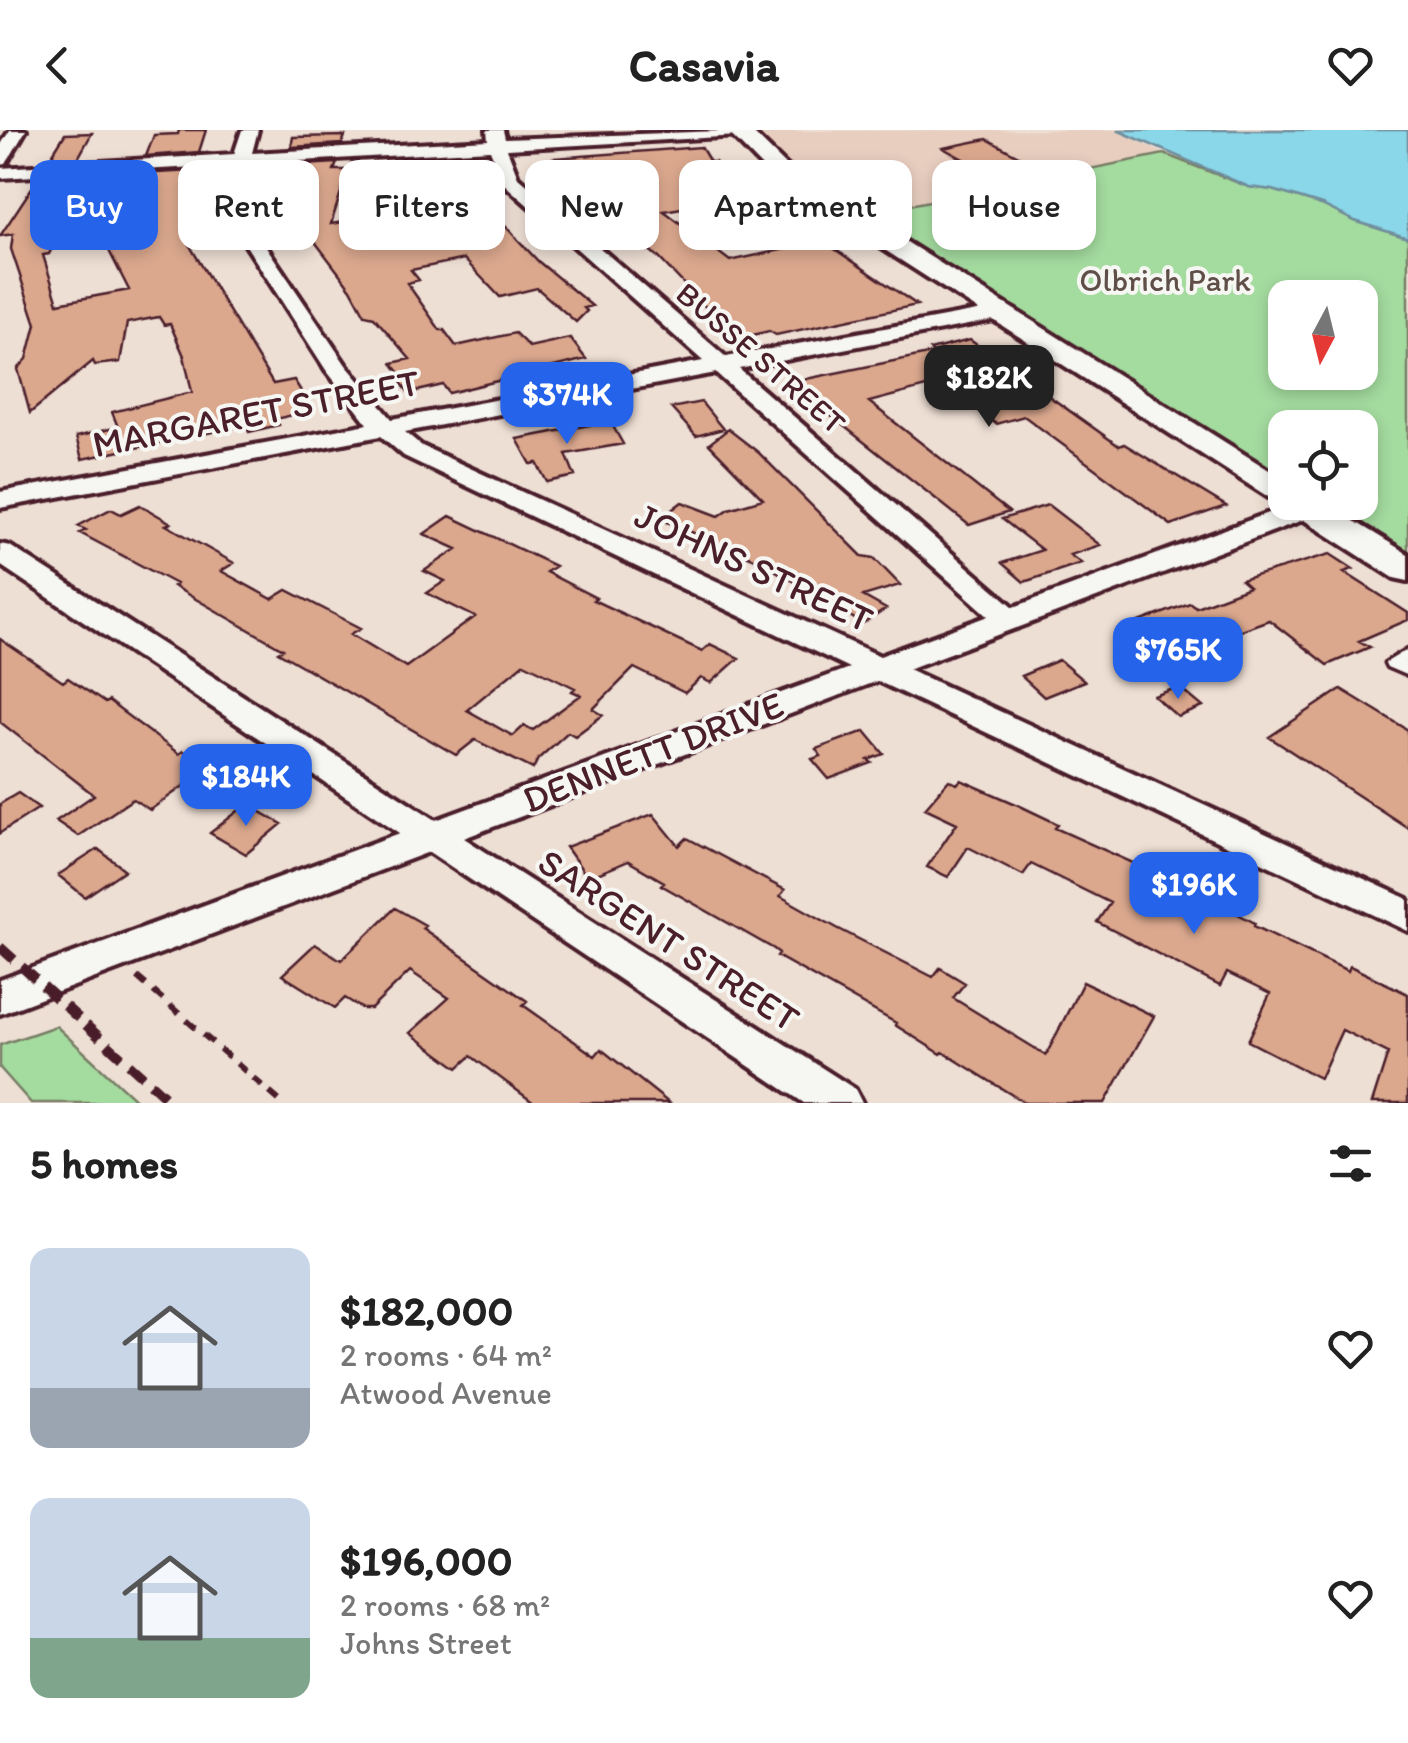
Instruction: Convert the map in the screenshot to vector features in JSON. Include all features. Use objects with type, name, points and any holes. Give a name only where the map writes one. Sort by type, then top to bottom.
[{"type":"street","points":[[0,160],[18,130]]},
{"type":"street","points":[[0,173],[247,144],[738,131],[781,172],[1268,484]]},
{"type":"street","name":"BUSSE STREET","points":[[496,137],[500,160],[510,180],[1010,619]]},
{"type":"street","name":"JOHNS STREET","points":[[247,144],[234,185],[234,201],[244,226],[317,339],[386,428],[414,450],[1408,916]]},
{"type":"street","name":"MARGARET STREET","points":[[0,500],[999,313]]},
{"type":"street","name":"DENNETT DRIVE","points":[[0,996],[1010,619],[1268,513]]},
{"type":"street","points":[[1326,520],[1408,570]]},
{"type":"street","name":"SARGENT STREET","points":[[0,552],[840,1103]]},
{"type":"lane","points":[[1408,654],[1393,663],[1408,672]]},
{"type":"path","points":[[145,984],[282,1103]]},
{"type":"shaded area","points":[[1117,130],[1164,154],[1096,168],[1096,160],[932,160],[932,201],[912,205],[912,160],[776,160],[739,131]]},
{"type":"green space","name":"Olbrich Park","points":[[1164,154],[1249,187],[1322,205],[1355,221],[1408,238],[1408,570],[1325,520],[1378,520],[1378,410],[1268,410],[1268,484],[902,250],[912,250],[912,205],[932,201],[932,250],[1096,250],[1096,168]]},
{"type":"green space","points":[[56,1026],[139,1103],[31,1103],[0,1068],[0,1045]]},
{"type":"water","points":[[1117,130],[1408,130],[1408,238],[1355,221],[1322,205],[1249,187]]},
{"type":"building","points":[[179,130],[206,130],[199,152],[146,156],[154,135],[178,134]]},
{"type":"building","points":[[92,133],[77,160],[49,160],[65,134]]},
{"type":"building","points":[[345,136],[342,144],[291,147],[293,137]]},
{"type":"building","points":[[987,139],[1022,158],[965,160],[943,148]]},
{"type":"building","points":[[701,147],[709,160],[679,160],[679,208],[664,211],[679,222],[679,250],[715,250],[730,261],[781,250],[836,250],[917,305],[776,335],[769,331],[736,339],[650,250],[659,250],[659,160],[553,158]]},
{"type":"building","points":[[453,156],[455,160],[429,160],[428,157]]},
{"type":"building","points":[[337,163],[334,170],[339,170],[339,199],[331,224],[339,223],[339,250],[505,250],[505,226],[525,250],[592,306],[584,308],[587,311],[576,322],[537,288],[500,297],[464,259],[411,270],[419,280],[407,283],[456,346],[515,333],[529,347],[570,338],[586,359],[449,393],[443,385],[409,393],[394,373],[399,372],[392,363],[410,359],[374,317],[365,315],[319,247],[319,164]]},
{"type":"building","points":[[178,172],[178,250],[192,250],[273,384],[294,380],[313,410],[276,419],[279,425],[249,432],[246,425],[82,459],[76,437],[118,427],[112,412],[192,392],[184,356],[170,324],[164,325],[159,317],[127,323],[120,362],[95,365],[93,361],[30,413],[18,369],[27,359],[36,324],[11,249],[13,234],[0,236],[30,191],[30,250],[51,250],[43,255],[58,303],[129,290],[109,250],[158,250],[158,173]]},
{"type":"building","points":[[970,340],[1119,446],[1124,444],[1226,506],[1171,525],[1024,416],[996,424],[941,383],[869,402],[1009,512],[969,525],[821,408],[796,381],[933,353],[930,350]]},
{"type":"building","points":[[701,402],[723,429],[696,436],[671,408]]},
{"type":"building","points":[[610,421],[623,444],[566,454],[575,476],[547,482],[517,439]]},
{"type":"building","points":[[728,429],[759,453],[862,556],[874,558],[900,585],[863,596],[886,609],[863,624],[758,560],[660,519],[682,502],[719,516],[763,499],[709,444]]},
{"type":"building","points":[[140,505],[171,523],[166,525],[234,563],[221,571],[272,599],[287,590],[361,628],[351,634],[406,667],[475,617],[427,593],[445,581],[424,571],[457,549],[424,534],[450,516],[555,566],[546,572],[596,598],[593,600],[702,651],[710,644],[739,658],[711,683],[701,678],[685,693],[634,668],[593,709],[603,715],[575,736],[568,732],[538,759],[533,769],[475,740],[456,755],[278,652],[283,649],[173,586],[176,584],[80,533],[86,530],[78,526],[111,509],[121,514]],"holes":[[[524,663],[575,688],[572,691],[581,695],[533,730],[524,726],[513,736],[467,710]]]},
{"type":"building","points":[[1048,505],[1100,545],[1070,555],[1081,563],[1024,582],[1002,563],[1042,550],[1002,519]]},
{"type":"building","points":[[1330,554],[1353,569],[1344,572],[1408,613],[1408,620],[1359,641],[1370,647],[1327,665],[1269,620],[1210,641],[1206,637],[1156,658],[1128,635],[1139,631],[1131,625],[1249,587],[1241,580]]},
{"type":"building","points":[[0,639],[63,682],[68,678],[105,703],[108,701],[179,754],[183,751],[209,768],[150,810],[133,799],[78,836],[56,821],[94,795],[0,722]]},
{"type":"building","points":[[1059,660],[1084,681],[1044,697],[1021,676]]},
{"type":"building","points":[[1179,687],[1203,707],[1178,717],[1154,696]]},
{"type":"building","points":[[1341,689],[1408,730],[1408,828],[1269,737]]},
{"type":"building","points":[[865,731],[884,754],[868,760],[872,763],[829,779],[812,759],[821,756],[816,749]]},
{"type":"building","points":[[949,780],[957,784],[961,780],[1016,804],[1058,824],[1055,828],[1189,888],[1255,923],[1254,926],[1348,971],[1350,966],[1408,994],[1408,1103],[1372,1103],[1388,1053],[1342,1030],[1320,1078],[1248,1041],[1270,994],[1227,973],[1220,986],[1097,922],[1110,903],[1031,864],[1023,875],[968,847],[948,877],[927,867],[957,823],[925,808]]},
{"type":"building","points":[[18,793],[39,808],[0,833],[0,804]]},
{"type":"building","points":[[247,804],[282,824],[246,854],[210,833]]},
{"type":"building","points":[[653,814],[679,846],[687,838],[785,890],[780,896],[837,928],[933,977],[940,968],[965,983],[953,998],[1046,1055],[1083,982],[1154,1016],[1105,1103],[1025,1103],[896,1023],[777,956],[779,953],[774,949],[661,885],[664,882],[628,861],[588,878],[566,847]]},
{"type":"building","points":[[98,849],[125,870],[85,897],[58,875]]},
{"type":"building","points":[[395,908],[425,925],[422,928],[527,1001],[523,1005],[595,1056],[601,1049],[669,1103],[534,1103],[471,1056],[458,1068],[410,1033],[449,998],[410,971],[371,1009],[363,1009],[345,998],[335,1008],[282,975],[315,944],[341,960]]},
{"type":"railway","points":[[0,947],[172,1103]]}]
